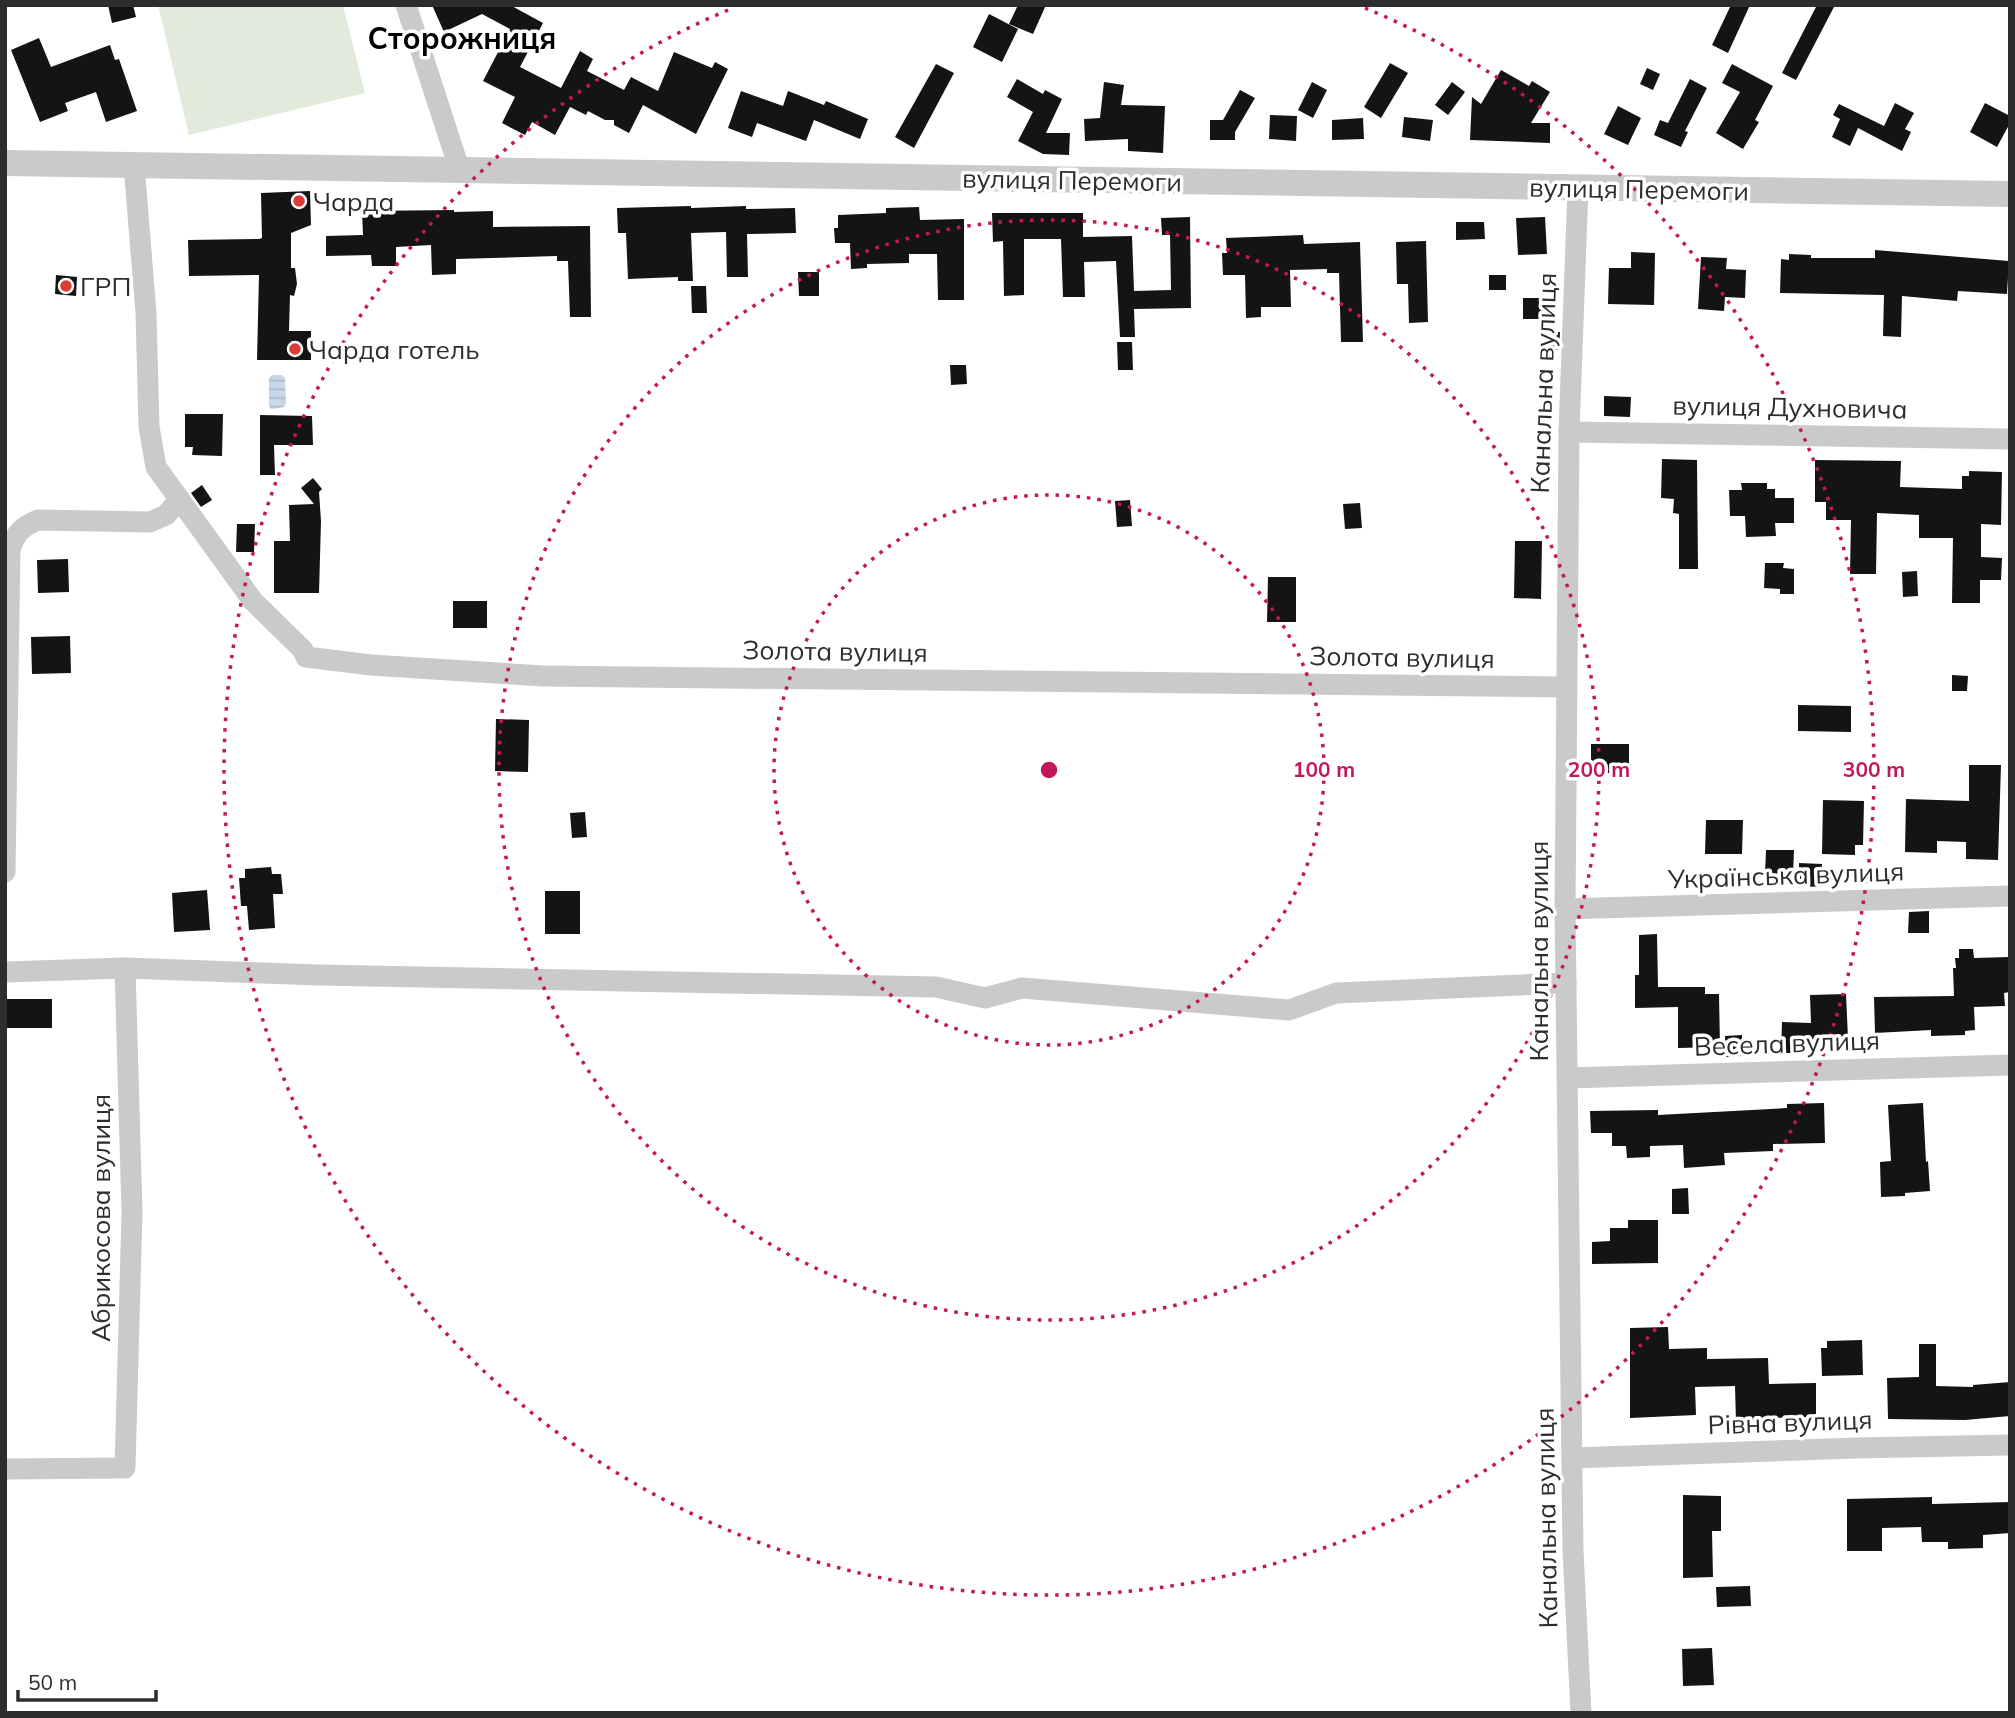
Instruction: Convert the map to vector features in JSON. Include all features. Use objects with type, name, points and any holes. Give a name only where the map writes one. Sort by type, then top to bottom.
[{"type":"street","points":[[406,5],[460,171]]},
{"type":"street","name":"вулиця Перемоги","points":[[5,163],[2010,194]]},
{"type":"street","points":[[5,872],[10,549],[15,534],[24,526],[38,520],[150,522],[166,515],[179,500],[156,467],[149,427],[146,313],[134,165]]},
{"type":"street","name":"Канальна вулиця","points":[[1577,188],[1569,432],[1565,909],[1573,1551],[1581,1713]]},
{"type":"street","name":"вулиця Духновича","points":[[1569,432],[2010,439]]},
{"type":"street","name":"Золота вулиця","points":[[179,500],[253,601],[303,650],[306,657],[371,665],[543,676],[1566,687]]},
{"type":"street","name":"Українська вулиця","points":[[1565,909],[2010,896]]},
{"type":"street","points":[[5,972],[125,968],[936,988],[985,998],[1022,988],[1289,1010],[1336,993],[1566,983]]},
{"type":"street","name":"Абрикосова вулиця","points":[[5,1469],[125,1468],[132,1212],[125,968]]},
{"type":"street","name":"Весела вулиця","points":[[1567,1078],[2010,1065]]},
{"type":"street","name":"Рівна вулиця","points":[[1572,1458],[2010,1445]]},
{"type":"green space","points":[[158,5],[343,5],[365,93],[189,135]]},
{"type":"water","points":[[272,375],[282,375],[285,378],[284,407],[271,409],[269,406],[269,378]]},
{"type":"building","points":[[108,5],[133,5],[136,17],[112,23]]},
{"type":"building","points":[[432,5],[510,5],[543,23],[520,67],[561,88],[580,51],[593,59],[587,71],[624,90],[631,77],[658,91],[674,52],[712,68],[715,62],[728,69],[696,134],[643,105],[629,133],[614,125],[614,120],[605,120],[588,111],[586,115],[570,107],[555,135],[532,122],[525,135],[502,123],[515,97],[483,81],[510,29],[482,14],[444,32]]},
{"type":"building","points":[[1018,5],[1046,5],[1033,34],[1009,24]]},
{"type":"building","points":[[1731,5],[1750,5],[1728,53],[1712,45]]},
{"type":"building","points":[[1817,5],[1835,5],[1796,80],[1782,73]]},
{"type":"building","points":[[989,14],[1018,29],[1002,62],[973,47]]},
{"type":"building","points":[[39,38],[51,67],[110,45],[115,60],[119,59],[137,111],[106,122],[96,92],[65,103],[68,111],[40,122],[11,50]]},
{"type":"building","points":[[1390,63],[1408,73],[1381,118],[1364,107]]},
{"type":"building","points":[[936,64],[954,73],[914,148],[895,137]]},
{"type":"building","points":[[1732,64],[1773,86],[1755,120],[1759,122],[1743,149],[1716,133],[1740,92],[1722,83]]},
{"type":"building","points":[[1647,68],[1660,74],[1653,90],[1640,84]]},
{"type":"building","points":[[1501,70],[1529,86],[1532,81],[1550,92],[1531,123],[1550,123],[1550,143],[1470,140],[1472,97],[1481,104]]},
{"type":"building","points":[[1017,79],[1043,94],[1045,90],[1062,99],[1046,133],[1070,133],[1069,155],[1043,154],[1018,141],[1033,112],[1007,97]]},
{"type":"building","points":[[1690,79],[1707,88],[1685,131],[1688,132],[1681,147],[1654,135],[1660,120],[1668,123]]},
{"type":"building","points":[[1104,82],[1124,85],[1121,105],[1165,106],[1163,153],[1128,151],[1128,139],[1085,141],[1084,119],[1100,118]]},
{"type":"building","points":[[1312,82],[1327,90],[1313,118],[1298,110]]},
{"type":"building","points":[[1452,82],[1465,92],[1448,115],[1435,105]]},
{"type":"building","points":[[1240,90],[1255,98],[1235,132],[1235,140],[1210,140],[1210,120],[1223,120]]},
{"type":"building","points":[[741,91],[783,106],[788,91],[824,105],[826,101],[868,119],[860,139],[814,120],[806,141],[757,123],[752,137],[728,128]]},
{"type":"building","points":[[1895,103],[1914,113],[1905,129],[1911,132],[1902,151],[1858,128],[1850,146],[1832,137],[1840,119],[1833,115],[1839,104],[1884,126]]},
{"type":"building","points":[[1985,103],[2010,116],[2010,123],[1997,147],[1970,132]]},
{"type":"building","points":[[1618,106],[1641,118],[1628,145],[1604,134]]},
{"type":"building","points":[[1270,115],[1297,116],[1296,141],[1269,139]]},
{"type":"building","points":[[1404,117],[1433,120],[1430,141],[1402,137]]},
{"type":"building","points":[[1363,118],[1364,139],[1332,140],[1332,120]]},
{"type":"building","points":[[310,191],[311,225],[291,233],[291,268],[295,268],[297,284],[294,296],[290,295],[289,331],[311,331],[311,360],[257,360],[259,275],[189,276],[188,240],[262,238],[261,193]]},
{"type":"building","points":[[919,207],[920,220],[964,219],[964,300],[938,300],[937,254],[909,254],[909,263],[867,264],[867,268],[851,269],[850,243],[835,243],[834,228],[838,228],[838,215],[886,213],[886,208]]},
{"type":"building","points":[[617,208],[795,208],[796,233],[747,234],[748,277],[727,277],[726,232],[691,233],[693,281],[678,281],[678,277],[628,279],[626,233],[618,233]]},
{"type":"building","points":[[362,211],[493,211],[493,227],[590,226],[591,317],[570,317],[568,261],[557,261],[557,256],[456,259],[456,274],[432,275],[431,245],[396,247],[396,266],[372,266],[371,255],[326,256],[326,236],[363,235]]},
{"type":"building","points":[[992,213],[1083,213],[1083,237],[1132,236],[1134,291],[1171,290],[1170,235],[1162,235],[1161,218],[1190,217],[1191,308],[1134,309],[1135,337],[1120,337],[1116,261],[1084,262],[1085,297],[1063,297],[1061,239],[1024,239],[1024,295],[1004,296],[1003,241],[993,242]]},
{"type":"building","points":[[1545,217],[1547,254],[1518,255],[1516,218]]},
{"type":"building","points":[[1456,222],[1484,222],[1485,239],[1456,240]]},
{"type":"building","points":[[1303,235],[1304,244],[1360,242],[1363,342],[1341,342],[1339,273],[1327,273],[1327,269],[1290,270],[1291,307],[1261,307],[1261,317],[1246,318],[1245,275],[1223,275],[1222,253],[1227,253],[1226,238]]},
{"type":"building","points":[[1426,241],[1428,322],[1409,323],[1408,284],[1397,284],[1396,242]]},
{"type":"building","points":[[1875,250],[2009,261],[2007,294],[1958,291],[1957,301],[1902,296],[1901,337],[1883,336],[1884,295],[1780,293],[1781,259],[1789,260],[1789,254],[1811,255],[1811,258],[1875,258]]},
{"type":"building","points":[[1631,252],[1655,253],[1654,305],[1608,304],[1609,268],[1631,268]]},
{"type":"building","points":[[1701,257],[1727,258],[1726,269],[1746,270],[1745,298],[1725,297],[1724,311],[1698,309]]},
{"type":"building","points":[[798,272],[819,272],[819,296],[799,296]]},
{"type":"building","name":"ГРП","points":[[56,275],[77,277],[76,296],[55,294]]},
{"type":"building","points":[[1489,275],[1506,275],[1506,290],[1489,290]]},
{"type":"building","points":[[691,286],[706,286],[707,313],[692,313]]},
{"type":"building","points":[[1523,298],[1548,298],[1548,319],[1523,319]]},
{"type":"building","points":[[1544,332],[1560,332],[1559,350],[1544,350]]},
{"type":"building","points":[[1117,342],[1132,342],[1133,370],[1118,370]]},
{"type":"building","points":[[950,365],[966,365],[967,384],[951,385]]},
{"type":"building","points":[[1604,396],[1631,397],[1630,417],[1604,416]]},
{"type":"building","points":[[185,414],[223,414],[222,456],[192,455],[193,447],[185,447]]},
{"type":"building","points":[[260,415],[312,416],[313,445],[274,445],[275,475],[260,475]]},
{"type":"building","points":[[1662,459],[1697,460],[1698,569],[1679,569],[1679,514],[1673,513],[1674,499],[1661,498]]},
{"type":"building","points":[[1815,460],[1901,461],[1900,487],[1962,489],[1962,476],[1969,476],[1969,471],[2002,472],[2001,525],[1981,524],[1981,557],[2002,558],[2001,580],[1980,580],[1980,603],[1952,603],[1953,538],[1919,538],[1919,515],[1877,513],[1876,574],[1850,574],[1851,520],[1826,520],[1826,502],[1815,502]]},
{"type":"building","points":[[313,478],[322,489],[319,492],[319,593],[274,593],[274,541],[290,541],[289,505],[314,504],[301,488]]},
{"type":"building","points":[[1741,483],[1767,483],[1767,489],[1775,489],[1775,498],[1794,498],[1794,523],[1775,523],[1776,536],[1746,537],[1745,516],[1730,516],[1729,490],[1742,490]]},
{"type":"building","points":[[202,485],[212,500],[201,507],[191,493]]},
{"type":"building","points":[[1130,500],[1132,526],[1117,527],[1115,501]]},
{"type":"building","points":[[1360,503],[1362,528],[1345,529],[1343,504]]},
{"type":"building","points":[[237,524],[255,524],[254,552],[236,552]]},
{"type":"building","points":[[1515,541],[1542,541],[1541,599],[1514,598]]},
{"type":"building","points":[[68,559],[69,592],[38,593],[37,560]]},
{"type":"building","points":[[1765,563],[1784,563],[1783,568],[1794,569],[1794,594],[1780,594],[1780,589],[1764,588]]},
{"type":"building","points":[[1917,571],[1918,596],[1903,597],[1902,572]]},
{"type":"building","points":[[1268,577],[1296,577],[1296,622],[1267,622]]},
{"type":"building","points":[[453,601],[487,601],[487,628],[453,628]]},
{"type":"building","points":[[70,636],[71,673],[32,674],[31,637]]},
{"type":"building","points":[[1952,675],[1968,676],[1967,691],[1952,691]]},
{"type":"building","points":[[1798,705],[1851,706],[1851,732],[1798,731]]},
{"type":"building","points":[[496,719],[529,720],[528,772],[495,771]]},
{"type":"building","points":[[1591,744],[1629,744],[1629,773],[1591,773]]},
{"type":"building","points":[[1969,765],[2001,765],[1998,860],[1966,859],[1966,842],[1937,841],[1937,853],[1905,852],[1906,799],[1969,801]]},
{"type":"building","points":[[1823,800],[1864,801],[1863,845],[1855,845],[1855,855],[1822,854]]},
{"type":"building","points":[[585,812],[587,837],[572,838],[570,813]]},
{"type":"building","points":[[1706,820],[1743,820],[1742,854],[1705,854]]},
{"type":"building","points":[[1766,850],[1794,850],[1793,875],[1765,874]]},
{"type":"building","points":[[1799,863],[1822,864],[1822,887],[1799,886]]},
{"type":"building","points":[[271,867],[272,874],[281,874],[283,894],[273,894],[275,928],[249,930],[247,906],[241,906],[239,878],[245,878],[245,869]]},
{"type":"building","points":[[207,890],[210,930],[174,932],[172,893]]},
{"type":"building","points":[[545,891],[580,891],[580,934],[545,934]]},
{"type":"building","points":[[1929,911],[1929,933],[1908,933],[1909,912]]},
{"type":"building","points":[[1657,934],[1658,987],[1705,987],[1705,994],[1719,994],[1720,1047],[1678,1048],[1678,1007],[1635,1008],[1635,975],[1639,975],[1639,935]]},
{"type":"building","points":[[1959,949],[1973,949],[1974,958],[2010,957],[2010,992],[2004,993],[2005,1006],[1974,1007],[1975,1030],[1965,1031],[1965,1035],[1931,1036],[1931,1030],[1875,1033],[1874,997],[1954,996],[1953,968],[1956,968],[1955,958],[1959,958]]},
{"type":"building","points":[[1846,994],[1848,1038],[1801,1040],[1801,1053],[1781,1053],[1782,1022],[1811,1023],[1810,995]]},
{"type":"building","points":[[5,999],[52,999],[52,1028],[5,1028]]},
{"type":"building","points":[[1742,1035],[1742,1056],[1726,1057],[1725,1036]]},
{"type":"building","points":[[1824,1103],[1825,1143],[1773,1144],[1773,1151],[1724,1153],[1725,1165],[1684,1168],[1683,1145],[1650,1146],[1650,1157],[1627,1158],[1626,1146],[1612,1146],[1612,1133],[1591,1133],[1590,1111],[1658,1110],[1658,1115],[1787,1108],[1787,1104]]},
{"type":"building","points":[[1923,1103],[1930,1191],[1881,1197],[1880,1162],[1891,1161],[1888,1105]]},
{"type":"building","points":[[1688,1188],[1689,1214],[1672,1214],[1672,1189]]},
{"type":"building","points":[[1628,1220],[1658,1220],[1658,1263],[1592,1264],[1592,1242],[1610,1241],[1610,1228],[1628,1228]]},
{"type":"building","points":[[1668,1327],[1669,1349],[1707,1348],[1707,1359],[1768,1358],[1769,1384],[1816,1383],[1816,1417],[1736,1422],[1735,1386],[1695,1387],[1696,1415],[1630,1418],[1630,1328]]},
{"type":"building","points":[[1862,1340],[1863,1375],[1822,1376],[1821,1348],[1827,1348],[1827,1341]]},
{"type":"building","points":[[1919,1344],[1936,1344],[1936,1386],[1973,1387],[2010,1382],[2010,1416],[1965,1420],[1888,1419],[1887,1378],[1919,1377]]},
{"type":"building","points":[[1683,1495],[1721,1496],[1721,1531],[1712,1531],[1713,1577],[1683,1578]]},
{"type":"building","points":[[1932,1497],[1932,1504],[2010,1502],[2010,1533],[1983,1535],[1983,1548],[1948,1549],[1948,1542],[1922,1542],[1921,1527],[1882,1528],[1882,1551],[1847,1551],[1847,1499]]},
{"type":"building","points":[[1750,1586],[1751,1606],[1717,1607],[1716,1587]]},
{"type":"building","points":[[1712,1648],[1714,1685],[1683,1686],[1682,1649]]},
{"type":"place","name":"Чарда","points":[[299,201]]},
{"type":"place","name":"ГРП","points":[[66,286]]},
{"type":"place","name":"Чарда готель","points":[[295,349]]},
{"type":"district","name":"Сторожниця","points":[[462,38]]}]
